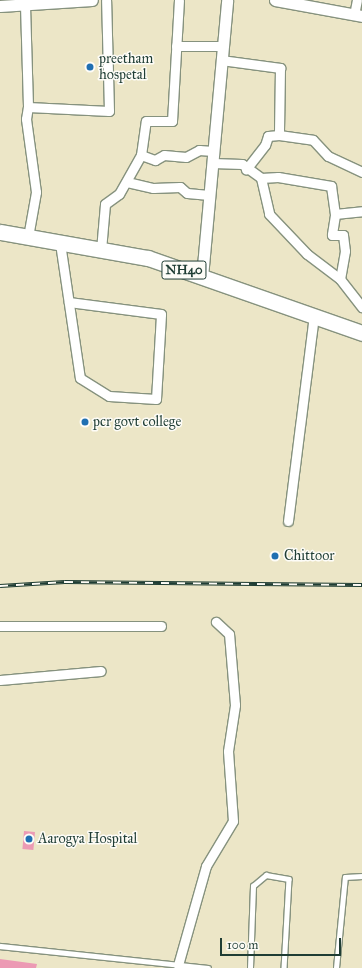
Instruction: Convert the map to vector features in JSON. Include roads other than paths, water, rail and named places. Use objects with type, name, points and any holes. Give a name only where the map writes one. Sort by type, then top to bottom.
[{"type":"highway","name":"NH40","points":[[0,232],[148,258],[362,333]]},
{"type":"street","points":[[0,6],[92,0]]},
{"type":"street","points":[[28,107],[109,111],[106,0]]},
{"type":"street","points":[[100,250],[105,204],[114,200],[127,182],[141,155],[146,121],[172,121],[179,0]]},
{"type":"street","points":[[202,277],[227,0]]},
{"type":"street","points":[[275,0],[358,16],[357,0]]},
{"type":"street","points":[[25,5],[28,107],[26,119],[36,192],[28,237]]},
{"type":"street","points":[[176,46],[222,46]]},
{"type":"street","points":[[221,60],[280,68],[279,135]]},
{"type":"street","points":[[246,169],[265,145],[268,136],[279,135],[313,140],[328,156],[362,172]]},
{"type":"street","points":[[141,155],[155,160],[164,155],[186,157],[199,150],[213,151]]},
{"type":"street","points":[[212,163],[242,164],[246,169],[261,178],[278,177],[331,186],[335,214],[332,235],[343,235],[345,251],[340,279]]},
{"type":"street","points":[[261,178],[269,214],[307,254],[340,279],[362,307]]},
{"type":"street","points":[[127,182],[153,188],[180,187],[187,193],[209,195]]},
{"type":"street","points":[[335,214],[362,211]]},
{"type":"street","points":[[60,243],[80,378],[109,396],[156,399],[162,314],[69,302]]},
{"type":"street","points":[[288,521],[314,316]]},
{"type":"street","points":[[178,966],[206,866],[233,821],[228,751],[235,705],[229,634],[216,622]]},
{"type":"street","points":[[0,626],[161,626]]},
{"type":"street","points":[[0,680],[101,671]]},
{"type":"lane","points":[[250,968],[253,886],[266,875],[290,879],[284,968]]},
{"type":"lane","points":[[336,968],[345,877],[362,876]]},
{"type":"lane","points":[[0,946],[208,968]]},
{"type":"railway","points":[[0,586],[65,582],[362,585]]},
{"type":"place","name":"preetham hospetal","points":[[90,67]]},
{"type":"place","name":"pcr govt college","points":[[85,422]]},
{"type":"place","name":"Chittoor","points":[[275,556]]},
{"type":"place","name":"Aarogya Hospital","points":[[29,839]]}]
